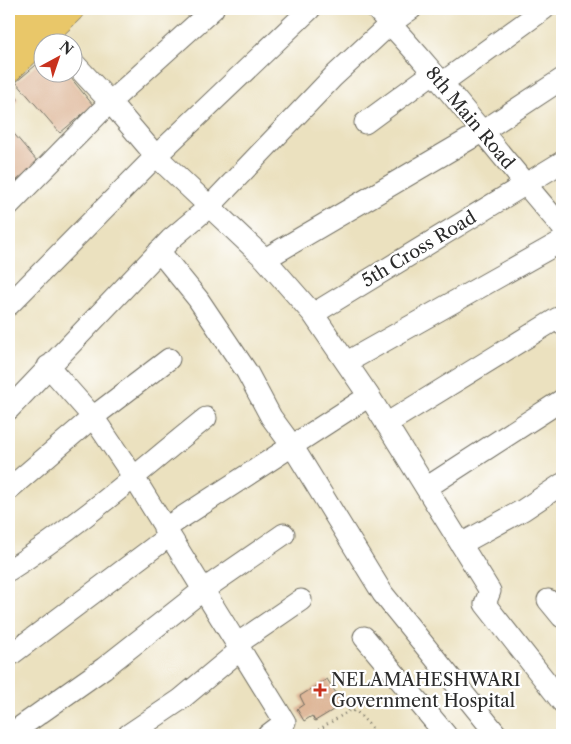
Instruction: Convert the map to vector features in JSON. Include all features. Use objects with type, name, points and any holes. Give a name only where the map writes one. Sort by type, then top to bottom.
[{"type":"main road","points":[[9,33],[42,24],[70,9]]},
{"type":"main road","points":[[9,68],[42,24]]},
{"type":"street","points":[[9,204],[110,102],[213,9]]},
{"type":"street","points":[[9,305],[156,156],[310,9]]},
{"type":"street","points":[[9,408],[159,252],[210,206],[333,77],[383,16],[411,9]]},
{"type":"street","points":[[365,123],[544,9]]},
{"type":"street","name":"8th Main Road","points":[[383,16],[483,131],[562,227]]},
{"type":"street","points":[[82,71],[156,156],[265,259],[313,314],[369,396],[490,591],[485,604],[562,702]]},
{"type":"street","points":[[265,259],[483,131],[562,79]]},
{"type":"street","name":"5th Cross Road","points":[[313,314],[562,162]]},
{"type":"street","points":[[347,362],[562,241]]},
{"type":"street","points":[[159,252],[198,299],[247,372],[271,417],[293,447],[383,594],[498,735]]},
{"type":"street","points":[[386,424],[558,318],[562,324]]},
{"type":"street","points":[[9,489],[93,417],[169,359]]},
{"type":"street","points":[[48,366],[93,417],[133,476],[166,533],[285,722],[268,735]]},
{"type":"street","points":[[9,656],[166,533],[369,396]]},
{"type":"street","points":[[426,488],[562,400]]},
{"type":"street","points":[[9,570],[89,515],[133,476],[206,418]]},
{"type":"street","points":[[461,544],[524,510],[562,484]]},
{"type":"street","points":[[9,735],[104,668],[203,590],[284,534]]},
{"type":"street","points":[[128,735],[180,700],[238,647],[302,600]]},
{"type":"street","points":[[548,600],[562,617]]},
{"type":"street","points":[[364,636],[446,735]]},
{"type":"path","points":[[310,735],[348,710],[356,711],[379,735]]},
{"type":"building","points":[[32,68],[32,82],[74,82],[93,105],[60,133],[16,82]]},
{"type":"building","points":[[11,90],[18,99],[10,111],[9,93]]},
{"type":"building","points":[[9,128],[38,162],[9,187]]},
{"type":"building","points":[[327,679],[343,704],[315,721],[312,716],[304,721],[297,709],[304,704],[300,696]]},
{"type":"place","name":"NELAMAHESHWARI Government Hospital","points":[[320,690]]}]
